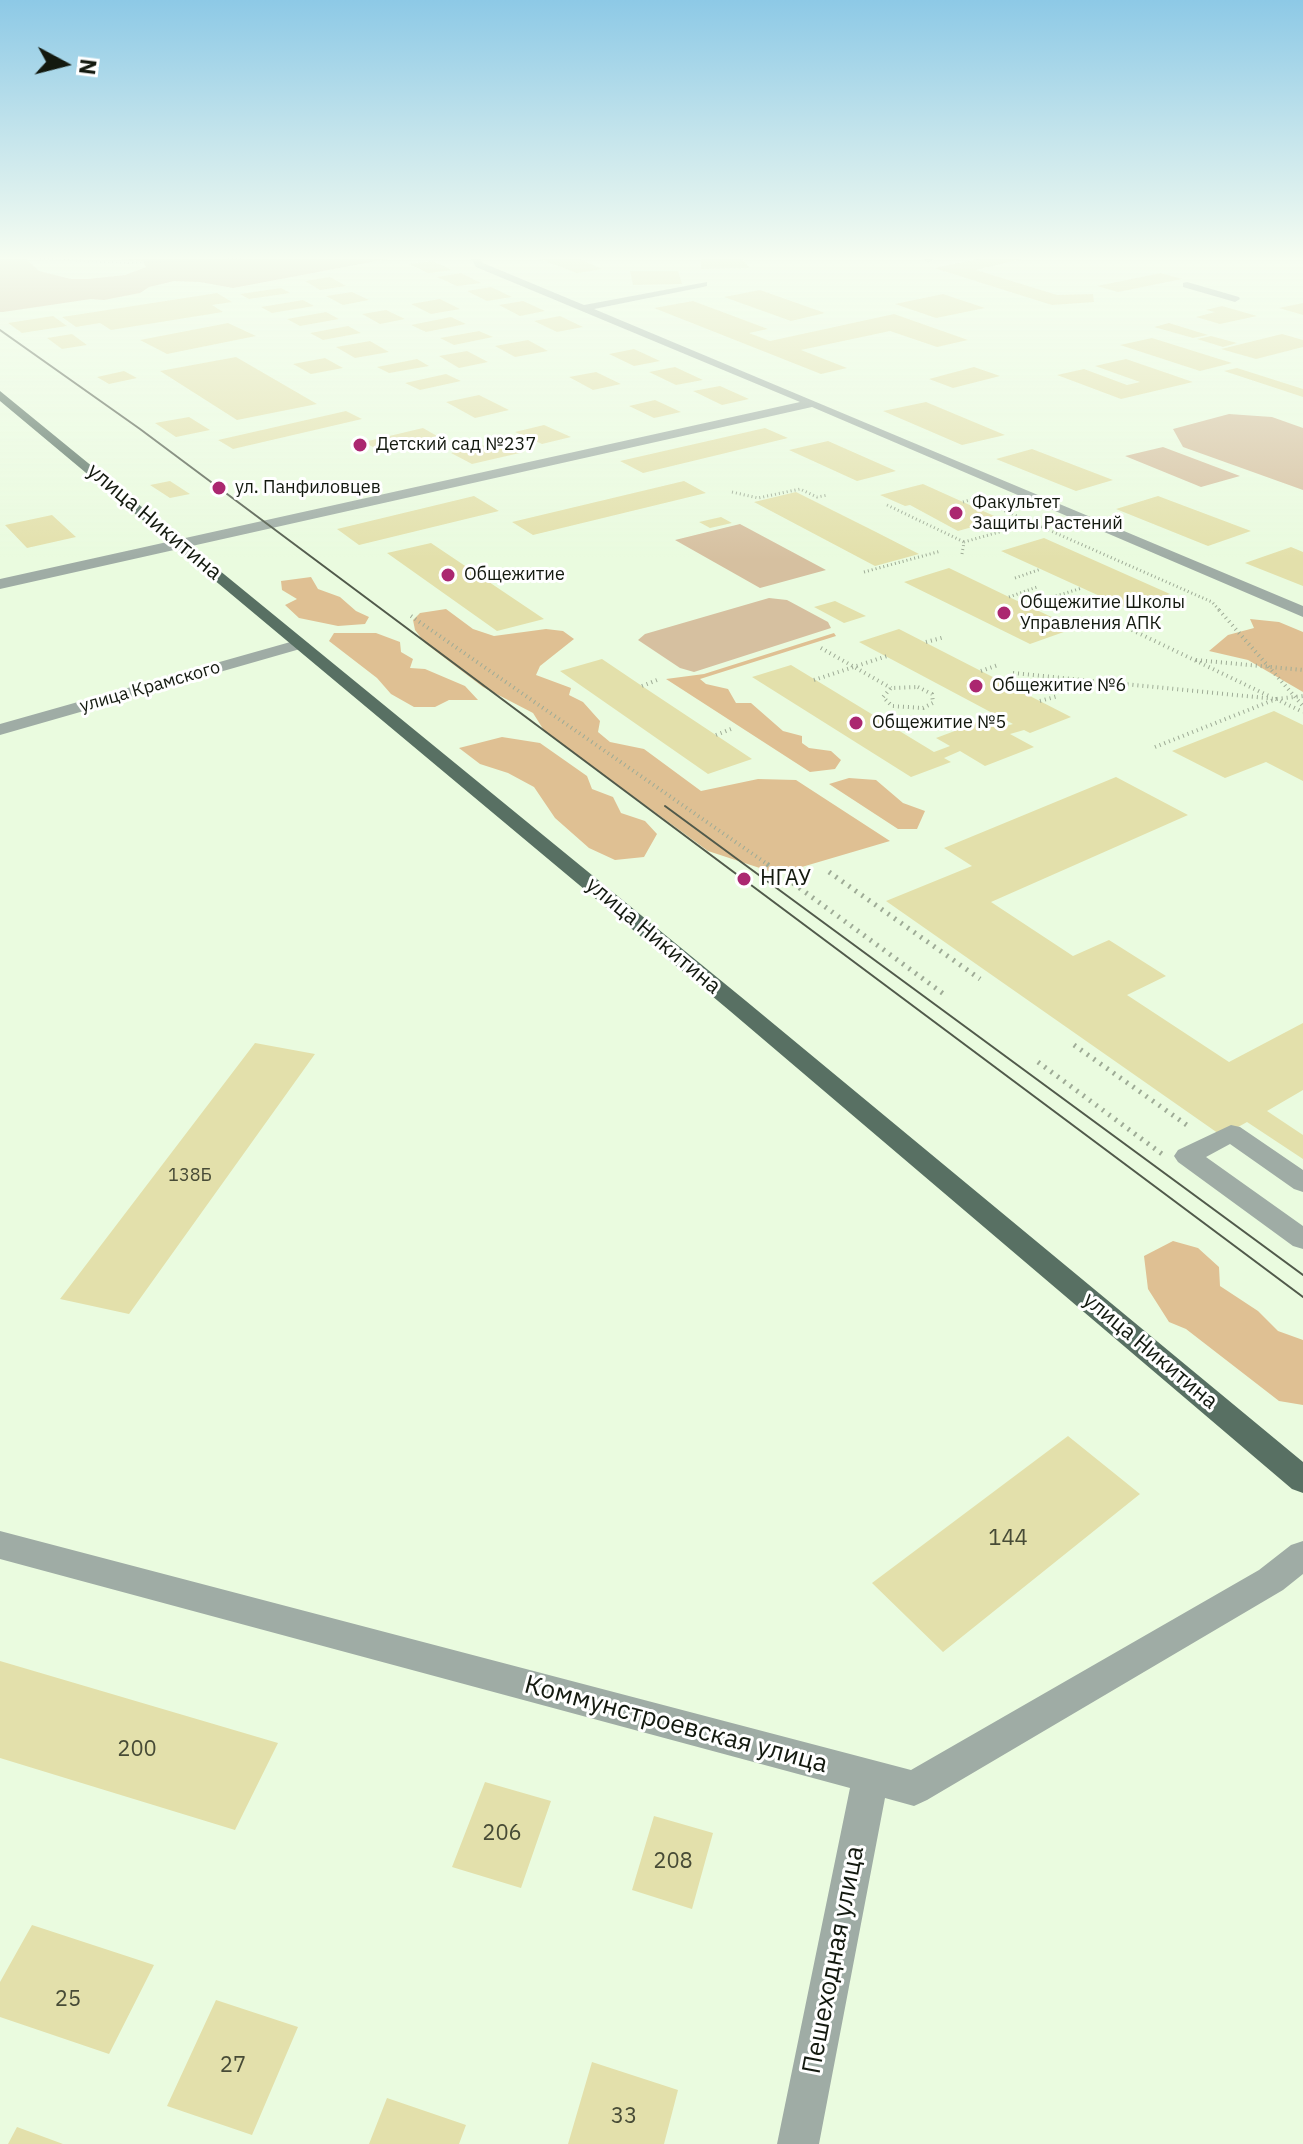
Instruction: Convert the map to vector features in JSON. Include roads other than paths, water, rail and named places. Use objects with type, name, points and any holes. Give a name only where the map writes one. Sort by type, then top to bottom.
[{"type":"main road","name":"улица Никитина","points":[[0,395],[1303,1480]]},
{"type":"street","points":[[706,359],[1303,612]]},
{"type":"street","points":[[0,584],[813,403]]},
{"type":"street","name":"улица Крамского","points":[[0,730],[301,644]]},
{"type":"street","points":[[1303,1183],[1231,1133],[1187,1156],[1303,1239]]},
{"type":"street","name":"Коммунстроевская улица","points":[[0,1545],[914,1788],[1271,1580],[1303,1555]]},
{"type":"street","name":"Пешеходная улица","points":[[798,2144],[871,1776]]},
{"type":"tram line","points":[[41,359],[140,429],[1303,1297]]},
{"type":"tram line","points":[[665,806],[1303,1275]]},
{"type":"place","name":"Детский сад №237","points":[[360,445]]},
{"type":"place","name":"ул. Панфиловцев","points":[[219,488]]},
{"type":"place","name":"Факультет Защиты Растений","points":[[956,513]]},
{"type":"place","name":"Общежитие","points":[[448,575]]},
{"type":"place","name":"Общежитие Школы Управления АПК","points":[[1004,613]]},
{"type":"place","name":"Общежитие №6","points":[[976,686]]},
{"type":"place","name":"Общежитие №5","points":[[856,723]]},
{"type":"place","name":"НГАУ","points":[[744,879]]}]
